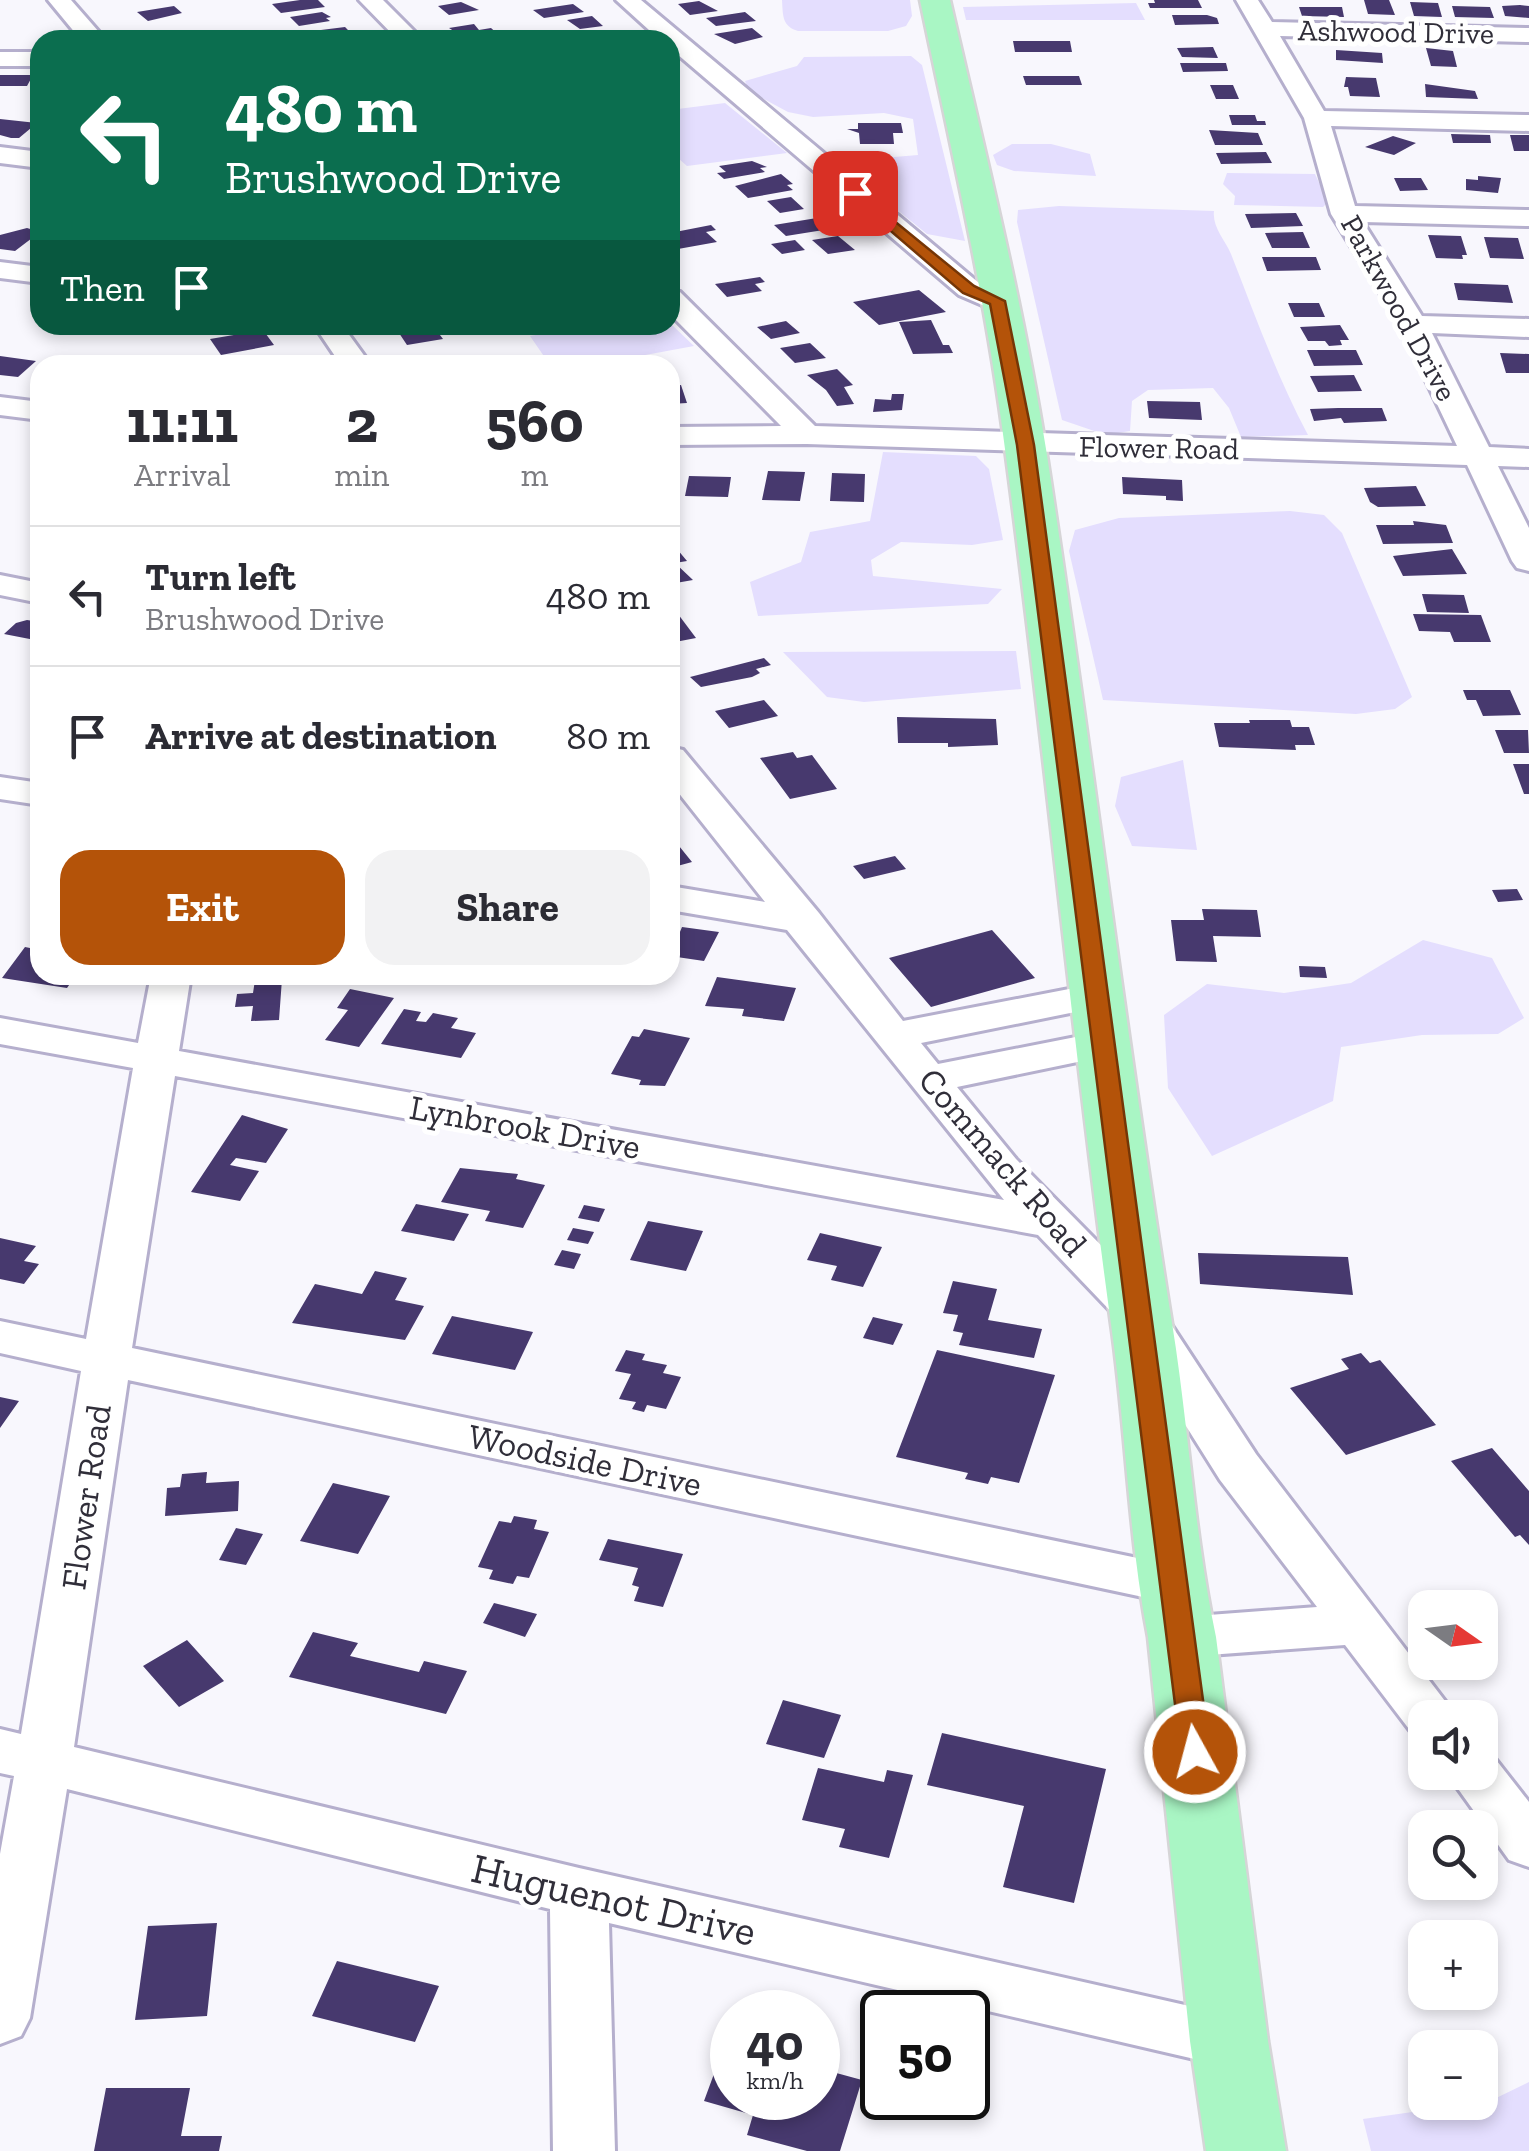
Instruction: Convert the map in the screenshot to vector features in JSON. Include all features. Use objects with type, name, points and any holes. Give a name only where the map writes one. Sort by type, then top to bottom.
[{"type":"main road","points":[[935,0],[1026,445],[1246,2151]]},
{"type":"street","points":[[59,0],[85,30]]},
{"type":"street","points":[[370,0],[401,30]]},
{"type":"street","points":[[627,0],[662,30]]},
{"type":"street","name":"Parkwood Drive","points":[[1247,0],[1316,118],[1344,214],[1413,324],[1529,561]]},
{"type":"street","name":"Ashwood Drive","points":[[1262,29],[1529,35]]},
{"type":"street","points":[[680,45],[968,290],[997,301]]},
{"type":"street","points":[[0,60],[30,60]]},
{"type":"street","points":[[1316,118],[1529,123]]},
{"type":"street","points":[[0,155],[30,159]]},
{"type":"street","points":[[1344,214],[1529,218]]},
{"type":"street","points":[[0,270],[30,274]]},
{"type":"street","points":[[680,308],[807,435]]},
{"type":"street","points":[[1413,324],[1529,328]]},
{"type":"street","points":[[0,406],[30,410]]},
{"type":"street","name":"Flower Road","points":[[680,436],[807,435],[1026,445],[1529,458]]},
{"type":"street","points":[[0,585],[30,591]]},
{"type":"street","name":"Commack Road","points":[[680,770],[1000,1168],[1138,1310],[1169,1366],[1238,1468],[1416,1700]]},
{"type":"street","points":[[0,788],[30,792]]},
{"type":"street","points":[[680,900],[804,921]]},
{"type":"street","name":"Flower Road","points":[[0,2018],[23,1756],[106,1359],[169,985]]},
{"type":"street","points":[[895,1036],[1095,996]]},
{"type":"street","points":[[984,1017],[1016,1062]]},
{"type":"street","name":"Lynbrook Drive","points":[[0,1032],[1050,1223]]},
{"type":"street","points":[[929,1078],[1102,1045]]},
{"type":"street","name":"Woodside Drive","points":[[0,1337],[1176,1610],[1358,1624]]},
{"type":"street","name":"Huguenot Drive","points":[[23,1756],[579,1892],[1230,2041]]},
{"type":"street","points":[[1487,1790],[1529,1844]]},
{"type":"street","points":[[579,1892],[584,2151]]},
{"type":"shaded area","points":[[782,0],[910,0],[912,16],[906,26],[888,31],[798,31],[786,23]]},
{"type":"shaded area","points":[[1136,3],[1145,20],[966,20],[963,7]]},
{"type":"shaded area","points":[[911,56],[922,65],[965,241],[927,234],[844,167],[847,161],[918,155],[913,119],[884,113],[813,117],[788,112],[749,91],[745,81],[797,66],[804,57]]},
{"type":"shaded area","points":[[725,103],[787,153],[687,166],[680,160],[680,109]]},
{"type":"shaded area","points":[[1012,144],[1051,144],[1090,154],[1096,176],[1014,171],[997,165],[993,155]]},
{"type":"shaded area","points":[[1227,173],[1315,174],[1328,202],[1323,207],[1234,205],[1235,196],[1223,184]]},
{"type":"shaded area","points":[[1059,206],[1214,211],[1217,228],[1308,435],[1241,437],[1229,408],[1213,388],[1148,390],[1132,401],[1130,431],[1106,435],[1062,420],[1017,222],[1018,210]]},
{"type":"shaded area","points":[[680,333],[694,346],[645,355],[543,355],[530,336]]},
{"type":"shaded area","points":[[883,452],[976,456],[989,469],[1003,540],[972,545],[901,542],[871,560],[873,576],[1002,589],[988,604],[758,616],[750,582],[801,562],[810,532],[870,521]]},
{"type":"shaded area","points":[[1290,511],[1324,515],[1342,533],[1412,697],[1395,709],[1356,714],[1103,700],[1069,551],[1075,530],[1119,518]]},
{"type":"shaded area","points":[[1016,651],[1021,689],[864,702],[827,697],[783,652]]},
{"type":"shaded area","points":[[1183,760],[1197,850],[1132,846],[1115,806],[1121,777]]},
{"type":"shaded area","points":[[1423,940],[1492,958],[1524,1018],[1498,1034],[1422,1035],[1341,1047],[1333,1101],[1212,1156],[1168,1088],[1164,1015],[1207,984],[1284,993],[1351,983]]},
{"type":"shaded area","points":[[1529,2082],[1529,2151],[1371,2151],[1363,2119],[1408,2113],[1408,2120],[1498,2120],[1498,2097]]},
{"type":"building","points":[[318,0],[325,7],[281,13],[272,4]]},
{"type":"building","points":[[1154,0],[1198,0],[1202,8],[1150,8],[1148,3],[1155,3]]},
{"type":"building","points":[[1364,0],[1389,0],[1395,15],[1368,14]]},
{"type":"building","points":[[699,1],[718,11],[690,15],[678,4]]},
{"type":"building","points":[[461,2],[479,10],[449,15],[438,6]]},
{"type":"building","points":[[1410,2],[1438,3],[1442,17],[1414,16]]},
{"type":"building","points":[[573,4],[584,12],[544,18],[533,10]]},
{"type":"building","points":[[174,6],[182,13],[148,21],[137,12]]},
{"type":"building","points":[[1452,6],[1490,7],[1494,18],[1455,17]]},
{"type":"building","points":[[1502,6],[1529,6],[1529,18],[1505,16]]},
{"type":"building","points":[[1299,7],[1342,7],[1344,17],[1302,16]]},
{"type":"building","points":[[322,12],[331,17],[326,18],[330,21],[299,26],[290,17]]},
{"type":"building","points":[[745,12],[756,21],[716,26],[706,18]]},
{"type":"building","points":[[1172,15],[1207,15],[1217,18],[1219,24],[1175,25]]},
{"type":"building","points":[[592,16],[603,26],[580,29],[567,20]]},
{"type":"building","points":[[474,24],[479,30],[452,30],[449,28]]},
{"type":"building","points":[[752,28],[763,37],[735,44],[714,34]]},
{"type":"building","points":[[1013,41],[1070,41],[1072,52],[1015,52]]},
{"type":"building","points":[[1213,47],[1218,58],[1182,57],[1177,48]]},
{"type":"building","points":[[1426,48],[1453,51],[1457,67],[1431,66]]},
{"type":"building","points":[[1336,50],[1382,53],[1383,63],[1336,60]]},
{"type":"building","points":[[1180,63],[1226,63],[1228,71],[1183,72]]},
{"type":"building","points":[[0,75],[30,75],[27,86],[0,86]]},
{"type":"building","points":[[1023,76],[1079,76],[1082,85],[1026,85]]},
{"type":"building","points":[[1346,77],[1376,78],[1380,97],[1350,96],[1348,87],[1344,87]]},
{"type":"building","points":[[1425,84],[1475,91],[1478,99],[1426,97]]},
{"type":"building","points":[[1210,85],[1233,85],[1239,99],[1216,99]]},
{"type":"building","points":[[1229,115],[1255,115],[1257,121],[1265,121],[1266,125],[1232,125]]},
{"type":"building","points":[[0,119],[30,122],[30,129],[19,138],[0,135]]},
{"type":"building","points":[[858,123],[901,123],[903,133],[893,133],[894,144],[860,144],[859,133],[847,129],[858,129]]},
{"type":"building","points":[[1209,130],[1258,133],[1263,145],[1215,145]]},
{"type":"building","points":[[1451,134],[1490,135],[1491,143],[1453,143]]},
{"type":"building","points":[[1510,135],[1529,135],[1529,151],[1514,151]]},
{"type":"building","points":[[1393,136],[1416,143],[1394,155],[1365,147]]},
{"type":"building","points":[[1266,152],[1272,163],[1221,164],[1216,153]]},
{"type":"building","points":[[752,161],[767,167],[760,168],[765,172],[724,179],[717,173],[726,172],[719,166]]},
{"type":"building","points":[[781,174],[793,184],[787,185],[793,190],[748,198],[735,186]]},
{"type":"building","points":[[1478,176],[1501,178],[1498,193],[1466,190],[1466,179],[1478,180]]},
{"type":"building","points":[[1394,178],[1421,178],[1428,190],[1400,191]]},
{"type":"building","points":[[791,197],[804,209],[780,213],[767,201]]},
{"type":"building","points":[[1296,213],[1303,226],[1251,228],[1245,214]]},
{"type":"building","points":[[823,217],[836,228],[786,236],[774,225]]},
{"type":"building","points":[[711,225],[716,230],[706,232],[717,242],[680,249],[680,231]]},
{"type":"building","points":[[30,229],[30,240],[15,251],[0,249],[0,235]]},
{"type":"building","points":[[1303,232],[1310,248],[1272,248],[1265,233]]},
{"type":"building","points":[[1428,235],[1461,236],[1467,255],[1462,255],[1463,259],[1436,258]]},
{"type":"building","points":[[838,236],[855,250],[828,254],[812,240]]},
{"type":"building","points":[[1484,237],[1518,238],[1524,259],[1490,258]]},
{"type":"building","points":[[795,240],[805,250],[782,254],[771,244]]},
{"type":"building","points":[[1262,257],[1316,257],[1321,270],[1267,271]]},
{"type":"building","points":[[760,277],[765,282],[755,284],[762,291],[727,297],[715,284]]},
{"type":"building","points":[[1454,283],[1508,285],[1513,303],[1458,300]]},
{"type":"building","points":[[919,290],[946,312],[879,325],[853,302]]},
{"type":"building","points":[[1288,303],[1319,303],[1325,317],[1294,317]]},
{"type":"building","points":[[931,320],[943,345],[949,345],[953,353],[913,354],[899,322]]},
{"type":"building","points":[[786,321],[800,333],[771,339],[757,327]]},
{"type":"building","points":[[1340,325],[1349,340],[1329,346],[1325,341],[1308,341],[1300,327]]},
{"type":"building","points":[[267,335],[274,345],[221,355],[210,339]]},
{"type":"building","points":[[400,335],[440,335],[443,339],[407,345]]},
{"type":"building","points":[[810,343],[826,358],[795,363],[780,348]]},
{"type":"building","points":[[1307,350],[1356,350],[1363,365],[1314,366]]},
{"type":"building","points":[[1500,353],[1529,354],[1529,373],[1506,373]]},
{"type":"building","points":[[0,356],[30,360],[30,366],[18,377],[0,375]]},
{"type":"building","points":[[837,369],[853,385],[844,387],[854,404],[837,406],[826,390],[807,375]]},
{"type":"building","points":[[1354,375],[1362,391],[1318,392],[1310,376]]},
{"type":"building","points":[[681,385],[687,403],[680,403]]},
{"type":"building","points":[[892,394],[904,394],[902,410],[873,412],[875,399],[891,400]]},
{"type":"building","points":[[1147,401],[1200,402],[1202,420],[1149,418]]},
{"type":"building","points":[[1382,408],[1387,421],[1344,423],[1341,418],[1314,421],[1310,409]]},
{"type":"building","points":[[768,471],[805,472],[800,501],[762,500]]},
{"type":"building","points":[[832,473],[865,474],[864,502],[830,501]]},
{"type":"building","points":[[689,476],[731,477],[728,497],[685,496]]},
{"type":"building","points":[[1122,477],[1182,480],[1183,501],[1123,494]]},
{"type":"building","points":[[1416,486],[1426,506],[1378,507],[1370,502],[1364,488]]},
{"type":"building","points":[[1413,521],[1446,525],[1453,543],[1383,544],[1376,525],[1414,525]]},
{"type":"building","points":[[1452,549],[1467,574],[1403,576],[1393,556]]},
{"type":"building","points":[[680,568],[693,580],[680,582]]},
{"type":"building","points":[[1422,594],[1464,595],[1469,613],[1427,612]]},
{"type":"building","points":[[1413,614],[1481,615],[1491,642],[1454,642],[1450,632],[1419,631]]},
{"type":"building","points":[[680,617],[696,638],[680,641]]},
{"type":"building","points":[[30,620],[30,639],[4,634],[16,623]]},
{"type":"building","points":[[764,658],[771,665],[756,669],[760,673],[752,677],[701,687],[690,677]]},
{"type":"building","points":[[1463,690],[1510,690],[1521,715],[1483,716],[1476,700],[1467,700]]},
{"type":"building","points":[[764,700],[778,716],[729,728],[715,711]]},
{"type":"building","points":[[897,717],[996,719],[998,745],[898,743]]},
{"type":"building","points":[[1249,720],[1290,720],[1292,727],[1309,727],[1315,745],[1295,745],[1296,750],[1219,747],[1214,723],[1250,723]]},
{"type":"building","points":[[1495,730],[1528,730],[1529,753],[1504,753]]},
{"type":"building","points":[[793,752],[797,758],[812,755],[837,789],[790,799],[760,758]]},
{"type":"building","points":[[1513,764],[1529,764],[1529,794],[1524,794]]},
{"type":"building","points":[[680,847],[692,862],[680,865]]},
{"type":"building","points":[[895,856],[906,869],[864,879],[853,866]]},
{"type":"building","points":[[1517,889],[1523,900],[1498,902],[1492,890]]},
{"type":"building","points":[[1202,909],[1257,910],[1261,937],[1213,936],[1217,962],[1176,961],[1171,920],[1204,920]]},
{"type":"building","points":[[682,927],[719,932],[704,961],[680,957]]},
{"type":"building","points":[[992,930],[1035,978],[931,1007],[889,958]]},
{"type":"building","points":[[25,947],[30,948],[30,982],[2,978]]},
{"type":"building","points":[[1299,966],[1325,967],[1327,978],[1300,977]]},
{"type":"building","points":[[717,977],[796,988],[784,1021],[742,1016],[744,1009],[705,1006]]},
{"type":"building","points":[[254,985],[282,985],[279,1020],[251,1021],[253,1006],[235,1007],[237,994],[253,993]]},
{"type":"building","points":[[350,989],[394,998],[359,1047],[325,1040],[348,1010],[337,1008]]},
{"type":"building","points":[[404,1009],[421,1012],[416,1021],[426,1022],[433,1013],[458,1018],[451,1028],[476,1033],[461,1058],[381,1044]]},
{"type":"building","points":[[644,1029],[690,1038],[665,1086],[639,1085],[641,1080],[611,1074],[632,1036],[639,1037]]},
{"type":"building","points":[[242,1115],[288,1129],[266,1163],[236,1158],[230,1165],[259,1171],[240,1201],[191,1192]]},
{"type":"building","points":[[460,1168],[518,1174],[516,1179],[545,1185],[523,1228],[485,1221],[490,1211],[441,1202]]},
{"type":"building","points":[[416,1204],[469,1214],[454,1241],[401,1231]]},
{"type":"building","points":[[584,1205],[605,1209],[599,1222],[578,1218]]},
{"type":"building","points":[[648,1221],[703,1231],[686,1271],[630,1260]]},
{"type":"building","points":[[573,1228],[594,1232],[588,1244],[567,1240]]},
{"type":"building","points":[[820,1233],[882,1247],[863,1287],[831,1280],[837,1266],[807,1260]]},
{"type":"building","points":[[0,1238],[36,1246],[24,1261],[39,1264],[24,1284],[0,1279]]},
{"type":"building","points":[[562,1250],[581,1254],[574,1269],[554,1265]]},
{"type":"building","points":[[1198,1253],[1348,1257],[1353,1295],[1200,1284]]},
{"type":"building","points":[[375,1271],[407,1278],[395,1300],[424,1306],[405,1340],[292,1323],[315,1284],[362,1294]]},
{"type":"building","points":[[953,1281],[997,1289],[988,1320],[1042,1329],[1034,1358],[959,1345],[963,1333],[953,1331],[958,1315],[943,1313]]},
{"type":"building","points":[[452,1316],[533,1332],[515,1370],[432,1354]]},
{"type":"building","points":[[873,1317],[903,1324],[893,1345],[863,1338]]},
{"type":"building","points":[[626,1350],[645,1354],[642,1360],[667,1365],[663,1373],[681,1377],[666,1409],[647,1405],[644,1412],[632,1409],[636,1402],[619,1399],[631,1374],[615,1371]]},
{"type":"building","points":[[937,1350],[1055,1375],[1019,1483],[991,1477],[988,1484],[965,1479],[968,1473],[896,1457]]},
{"type":"building","points":[[1361,1353],[1370,1363],[1380,1360],[1436,1425],[1346,1455],[1290,1388],[1349,1369],[1341,1359]]},
{"type":"building","points":[[0,1397],[19,1401],[0,1428]]},
{"type":"building","points":[[1492,1448],[1529,1491],[1529,1545],[1520,1535],[1515,1537],[1451,1461]]},
{"type":"building","points":[[207,1472],[206,1483],[239,1481],[238,1511],[165,1516],[167,1488],[180,1487],[182,1474]]},
{"type":"building","points":[[333,1483],[390,1496],[358,1554],[300,1541]]},
{"type":"building","points":[[514,1516],[537,1520],[534,1529],[549,1532],[529,1578],[517,1576],[513,1584],[489,1579],[493,1570],[478,1567],[499,1521],[511,1523]]},
{"type":"building","points":[[236,1528],[263,1534],[246,1565],[219,1560]]},
{"type":"building","points":[[608,1539],[683,1554],[663,1607],[634,1601],[639,1587],[632,1585],[638,1568],[599,1560]]},
{"type":"building","points":[[494,1603],[537,1614],[525,1637],[483,1623]]},
{"type":"building","points":[[313,1632],[358,1643],[350,1656],[419,1672],[424,1661],[467,1671],[446,1714],[289,1677]]},
{"type":"building","points":[[187,1640],[224,1681],[179,1707],[143,1666]]},
{"type":"building","points":[[783,1700],[841,1715],[824,1758],[766,1744]]},
{"type":"building","points":[[942,1733],[1106,1769],[1074,1903],[1003,1887],[1024,1806],[927,1785]]},
{"type":"building","points":[[818,1768],[884,1782],[887,1770],[913,1775],[889,1858],[839,1847],[845,1829],[802,1820]]},
{"type":"building","points":[[217,1923],[207,2016],[135,2020],[148,1926]]},
{"type":"building","points":[[337,1961],[439,1986],[415,2042],[312,2016]]},
{"type":"building","points":[[840,2074],[860,2079],[840,2151],[807,2151],[747,2135],[752,2120],[840,2120]]},
{"type":"building","points":[[106,2088],[190,2088],[181,2136],[222,2136],[219,2151],[94,2151]]},
{"type":"route","points":[[855,193],[968,290],[997,301],[1026,445],[1195,1752]]}]
